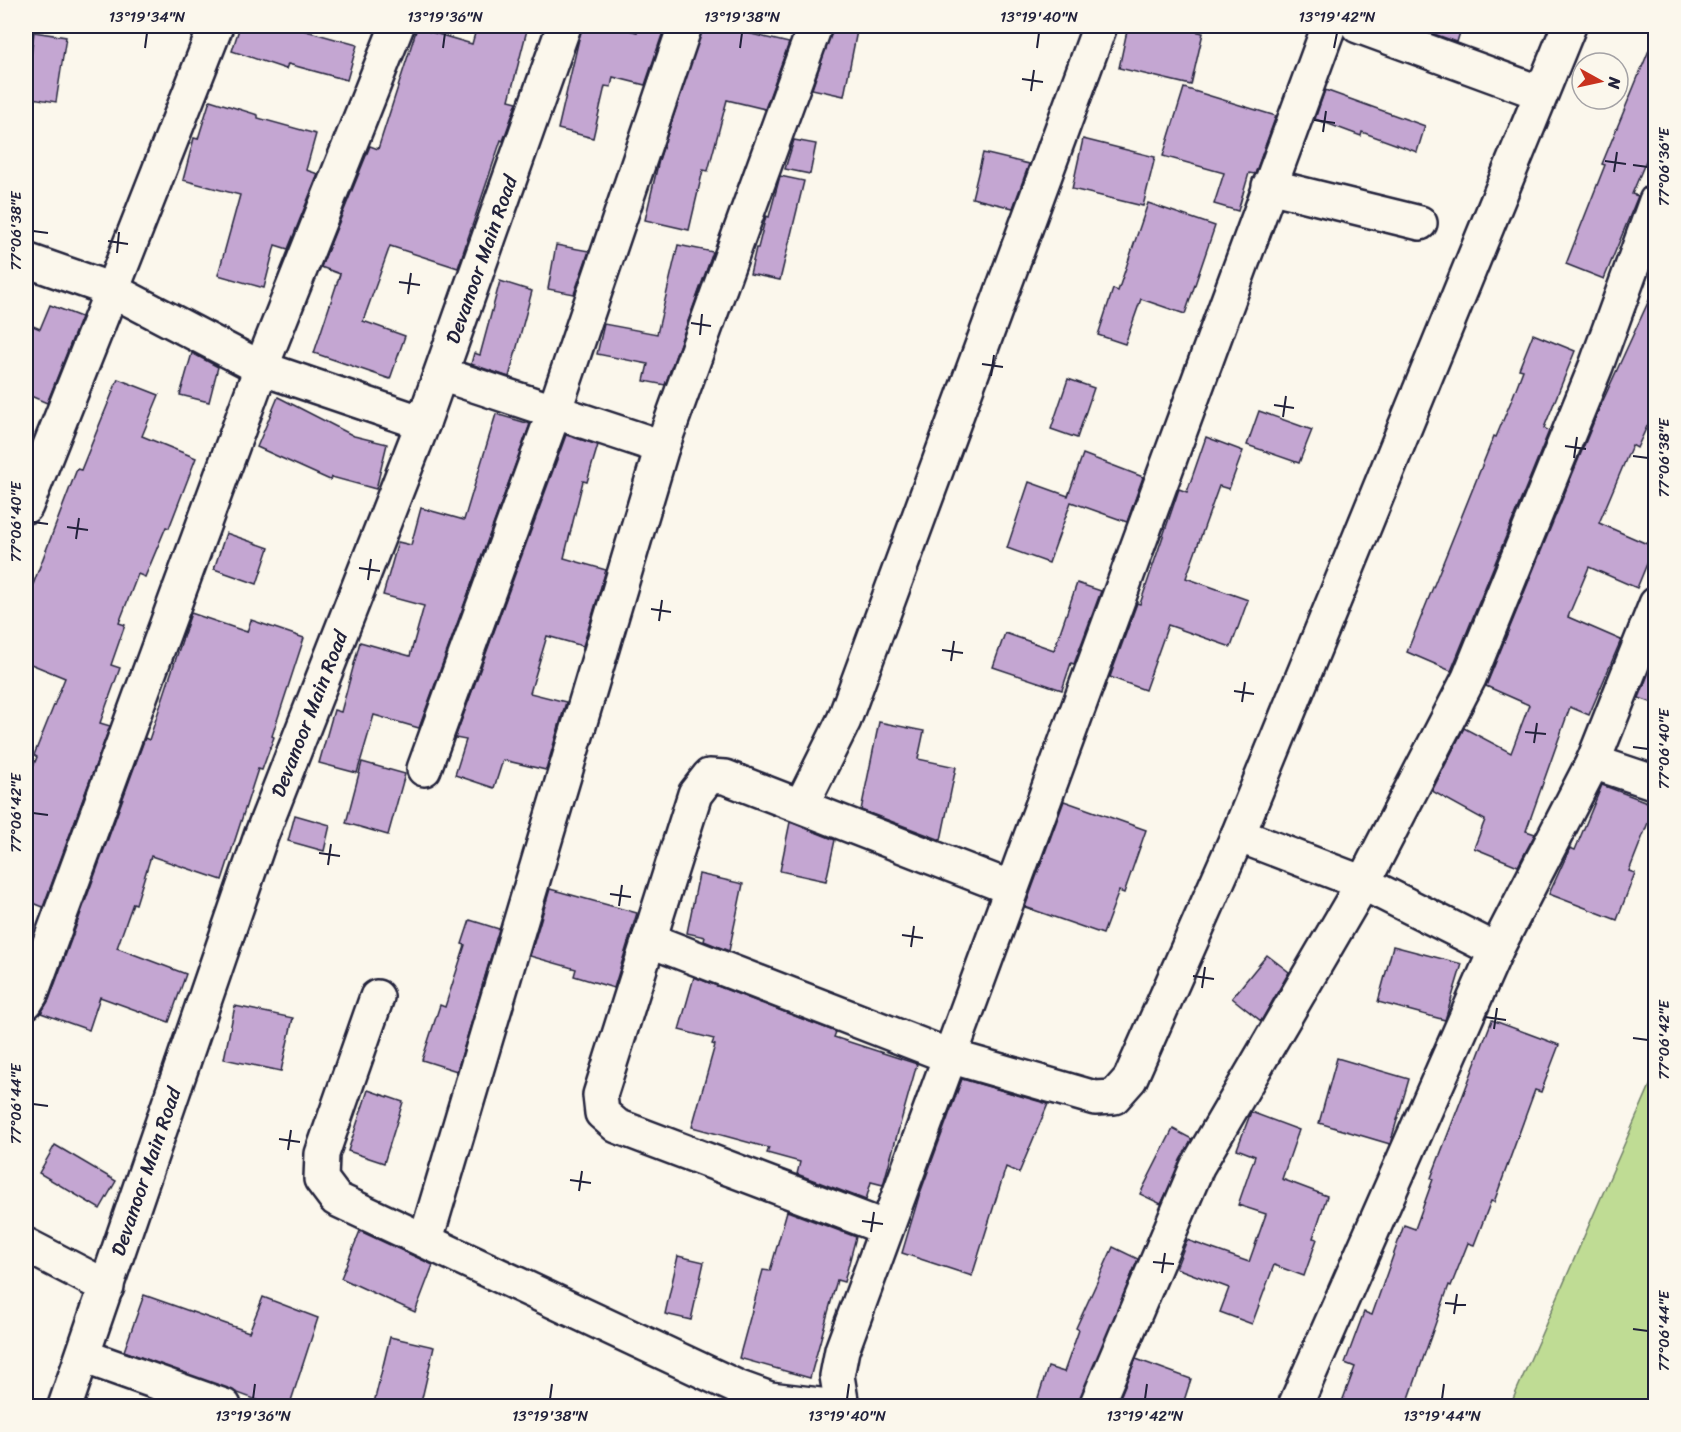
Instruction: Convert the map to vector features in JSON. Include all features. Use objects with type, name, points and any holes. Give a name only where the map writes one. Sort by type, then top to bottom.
[{"type":"street","points":[[26,506],[216,26]]},
{"type":"street","points":[[26,1002],[31,994],[261,368],[397,26]]},
{"type":"street","name":"Devanoor Main Road","points":[[65,1407],[261,836],[423,423],[564,26]]},
{"type":"street","points":[[424,769],[554,412],[685,26]]},
{"type":"street","points":[[426,1239],[662,447],[815,26]]},
{"type":"street","points":[[801,806],[844,720],[1100,26]]},
{"type":"street","points":[[842,1407],[837,1376],[842,1350],[1329,26]]},
{"type":"street","points":[[1358,26],[1541,93]]},
{"type":"street","points":[[649,940],[949,1056],[1095,1098],[1114,1097],[1130,1079],[1238,835],[1569,26]]},
{"type":"street","points":[[1269,186],[1420,223]]},
{"type":"street","points":[[1095,1407],[1197,1167],[1364,883],[1469,678],[1596,366],[1656,201]]},
{"type":"street","points":[[26,260],[112,290],[261,368],[423,423]]},
{"type":"street","points":[[441,374],[662,447]]},
{"type":"street","points":[[1295,1407],[1496,950],[1593,762],[1656,604]]},
{"type":"street","points":[[1593,762],[1656,783]]},
{"type":"street","points":[[886,1228],[617,1126],[602,1113],[600,1095],[695,794],[709,776],[725,777],[1011,888]]},
{"type":"street","points":[[1238,835],[1364,883],[1496,950]]},
{"type":"street","points":[[377,997],[322,1154],[321,1179],[336,1199],[426,1239],[750,1393],[770,1399],[828,1407]]},
{"type":"street","points":[[26,1245],[107,1287]]},
{"type":"street","points":[[83,1356],[224,1407]]},
{"type":"green space","points":[[1655,1074],[1655,1406],[1510,1406]]},
{"type":"building","points":[[240,26],[300,26],[299,29],[357,45],[347,80],[288,64],[286,69],[232,51]]},
{"type":"building","points":[[477,26],[528,26],[509,100],[517,102],[503,141],[501,140],[458,268],[390,246],[363,321],[405,336],[390,379],[314,353],[340,274],[321,267],[370,146],[378,149],[417,28],[472,44]]},
{"type":"building","points":[[582,26],[612,26],[637,32],[639,26],[665,26],[645,85],[613,77],[611,87],[605,86],[593,138],[558,129]]},
{"type":"building","points":[[703,26],[748,26],[747,33],[789,43],[765,109],[727,100],[708,171],[703,170],[689,230],[645,220],[659,160]]},
{"type":"building","points":[[833,26],[858,26],[844,96],[812,89]]},
{"type":"building","points":[[1128,26],[1173,26],[1203,33],[1191,85],[1119,68]]},
{"type":"building","points":[[1411,26],[1462,26],[1457,42]]},
{"type":"building","points":[[34,32],[66,37],[56,102],[26,97]]},
{"type":"building","points":[[1654,38],[1656,137],[1632,194],[1638,196],[1604,279],[1566,264],[1624,111],[1630,111],[1630,96]]},
{"type":"building","points":[[1184,88],[1276,116],[1255,174],[1249,173],[1238,211],[1214,204],[1224,173],[1163,156]]},
{"type":"building","points":[[1325,90],[1425,126],[1417,152],[1362,132],[1361,136],[1315,119]]},
{"type":"building","points":[[210,100],[258,115],[258,118],[316,134],[306,170],[318,174],[288,249],[275,245],[264,288],[218,275],[240,195],[183,180],[194,138],[198,139]]},
{"type":"building","points":[[1083,139],[1155,157],[1143,206],[1072,189]]},
{"type":"building","points":[[794,140],[816,144],[810,174],[785,169]]},
{"type":"building","points":[[983,153],[1029,164],[1013,208],[972,198]]},
{"type":"building","points":[[780,176],[804,181],[780,280],[750,274],[756,248],[758,248],[766,216],[769,217]]},
{"type":"building","points":[[1148,203],[1215,226],[1185,314],[1141,299],[1125,344],[1098,335],[1113,289],[1118,291]]},
{"type":"building","points":[[556,245],[589,251],[574,294],[548,289]]},
{"type":"building","points":[[678,245],[713,252],[665,385],[644,381],[648,364],[597,354],[604,324],[657,334]]},
{"type":"building","points":[[500,281],[532,291],[509,377],[471,364],[474,353],[480,355]]},
{"type":"building","points":[[1656,285],[1656,407],[1637,448],[1632,445],[1599,523],[1654,547],[1637,588],[1589,567],[1568,617],[1621,640],[1589,715],[1570,707],[1526,831],[1535,834],[1518,866],[1474,848],[1485,820],[1432,791],[1464,728],[1511,753],[1529,705],[1486,686],[1599,409]]},
{"type":"building","points":[[50,305],[81,317],[47,403],[26,394],[26,323],[40,329]]},
{"type":"building","points":[[1533,334],[1575,351],[1544,428],[1549,431],[1451,671],[1407,652],[1494,436],[1496,437],[1512,399],[1523,370],[1519,369]]},
{"type":"building","points":[[192,353],[218,367],[209,402],[180,395]]},
{"type":"building","points":[[118,379],[159,395],[142,436],[196,458],[169,528],[166,527],[145,577],[138,574],[119,623],[125,625],[111,665],[120,668],[100,723],[110,726],[43,907],[26,900],[26,784],[37,757],[34,755],[65,678],[26,662],[26,603],[77,469],[81,470]]},
{"type":"building","points":[[1068,379],[1094,388],[1077,438],[1051,429]]},
{"type":"building","points":[[278,397],[354,436],[387,444],[376,489],[332,477],[330,480],[257,447]]},
{"type":"building","points":[[1259,411],[1312,430],[1299,463],[1247,445]]},
{"type":"building","points":[[496,414],[530,424],[419,728],[374,715],[357,773],[319,763],[334,710],[341,712],[360,642],[410,656],[424,606],[383,595],[398,542],[411,545],[421,508],[464,520]]},
{"type":"building","points":[[566,435],[598,445],[587,482],[583,481],[564,558],[606,570],[583,646],[547,636],[530,693],[566,702],[546,770],[503,760],[494,788],[455,775],[466,740],[455,738]]},
{"type":"building","points":[[1206,437],[1243,451],[1229,489],[1219,486],[1186,578],[1248,600],[1231,647],[1168,625],[1145,690],[1110,677],[1137,603],[1140,604],[1179,489],[1187,492]]},
{"type":"building","points":[[1083,454],[1143,477],[1127,522],[1071,502],[1049,563],[1007,548],[1029,482],[1068,496]]},
{"type":"building","points":[[226,533],[269,548],[257,584],[214,569]]},
{"type":"building","points":[[1077,583],[1101,591],[1062,690],[993,667],[1005,633],[1054,650]]},
{"type":"building","points":[[191,613],[247,632],[251,620],[304,638],[272,736],[274,737],[262,770],[258,769],[222,880],[151,856],[136,904],[133,903],[117,948],[186,974],[169,1022],[100,997],[89,1030],[41,1013],[49,1000],[145,738],[149,740]]},
{"type":"building","points":[[1654,659],[1656,659],[1656,704],[1639,698]]},
{"type":"building","points":[[879,722],[924,731],[918,759],[956,767],[941,840],[861,810]]},
{"type":"building","points":[[362,762],[405,774],[388,835],[346,823]]},
{"type":"building","points":[[1602,785],[1655,805],[1629,871],[1635,873],[1617,920],[1549,894],[1570,848],[1575,850]]},
{"type":"building","points":[[1064,801],[1146,830],[1124,893],[1119,891],[1103,934],[1025,907]]},
{"type":"building","points":[[295,815],[330,825],[324,851],[288,841]]},
{"type":"building","points":[[790,822],[835,840],[826,881],[780,871]]},
{"type":"building","points":[[699,874],[743,884],[729,951],[704,941],[705,937],[687,933]]},
{"type":"building","points":[[550,889],[637,913],[614,988],[574,976],[576,969],[530,956]]},
{"type":"building","points":[[470,920],[499,929],[457,1071],[422,1060],[440,1005],[445,1007],[465,945],[462,944]]},
{"type":"building","points":[[1393,946],[1462,964],[1445,1020],[1378,1002]]},
{"type":"building","points":[[1267,955],[1289,972],[1261,1021],[1232,998]]},
{"type":"building","points":[[694,977],[836,1032],[834,1037],[917,1064],[883,1185],[871,1182],[866,1200],[797,1174],[800,1162],[767,1153],[769,1148],[692,1127],[715,1045],[712,1044],[714,1039],[679,1030]]},
{"type":"building","points":[[235,1006],[293,1018],[281,1071],[224,1059]]},
{"type":"building","points":[[1492,1020],[1559,1045],[1541,1092],[1535,1090],[1494,1202],[1491,1201],[1474,1245],[1468,1243],[1451,1286],[1449,1285],[1406,1407],[1340,1407],[1355,1367],[1345,1363],[1364,1312],[1372,1315],[1404,1225],[1415,1229],[1433,1179],[1431,1178]]},
{"type":"building","points":[[1337,1058],[1409,1079],[1390,1144],[1319,1123]]},
{"type":"building","points":[[962,1079],[1048,1104],[1019,1173],[1006,1167],[972,1276],[902,1253],[919,1196]]},
{"type":"building","points":[[368,1090],[403,1102],[384,1163],[348,1151]]},
{"type":"building","points":[[1251,1112],[1299,1130],[1282,1179],[1327,1196],[1313,1238],[1317,1239],[1304,1276],[1274,1265],[1252,1324],[1220,1312],[1229,1288],[1176,1268],[1187,1240],[1249,1262],[1266,1214],[1238,1205],[1255,1156],[1237,1149]]},
{"type":"building","points":[[1173,1129],[1192,1139],[1161,1204],[1140,1194]]},
{"type":"building","points":[[55,1145],[116,1181],[100,1209],[39,1173]]},
{"type":"building","points":[[787,1211],[856,1237],[844,1282],[837,1280],[810,1378],[739,1358],[763,1270],[770,1271]]},
{"type":"building","points":[[360,1231],[433,1265],[415,1312],[341,1278]]},
{"type":"building","points":[[1113,1247],[1138,1259],[1078,1407],[1035,1407],[1048,1367],[1064,1372],[1079,1330],[1076,1328]]},
{"type":"building","points":[[678,1256],[704,1262],[691,1320],[665,1314]]},
{"type":"building","points":[[144,1295],[249,1332],[263,1297],[318,1318],[289,1407],[276,1407],[124,1351]]},
{"type":"building","points":[[390,1337],[434,1347],[420,1407],[373,1407]]},
{"type":"building","points":[[1136,1359],[1191,1379],[1182,1407],[1130,1407],[1118,1402]]}]
